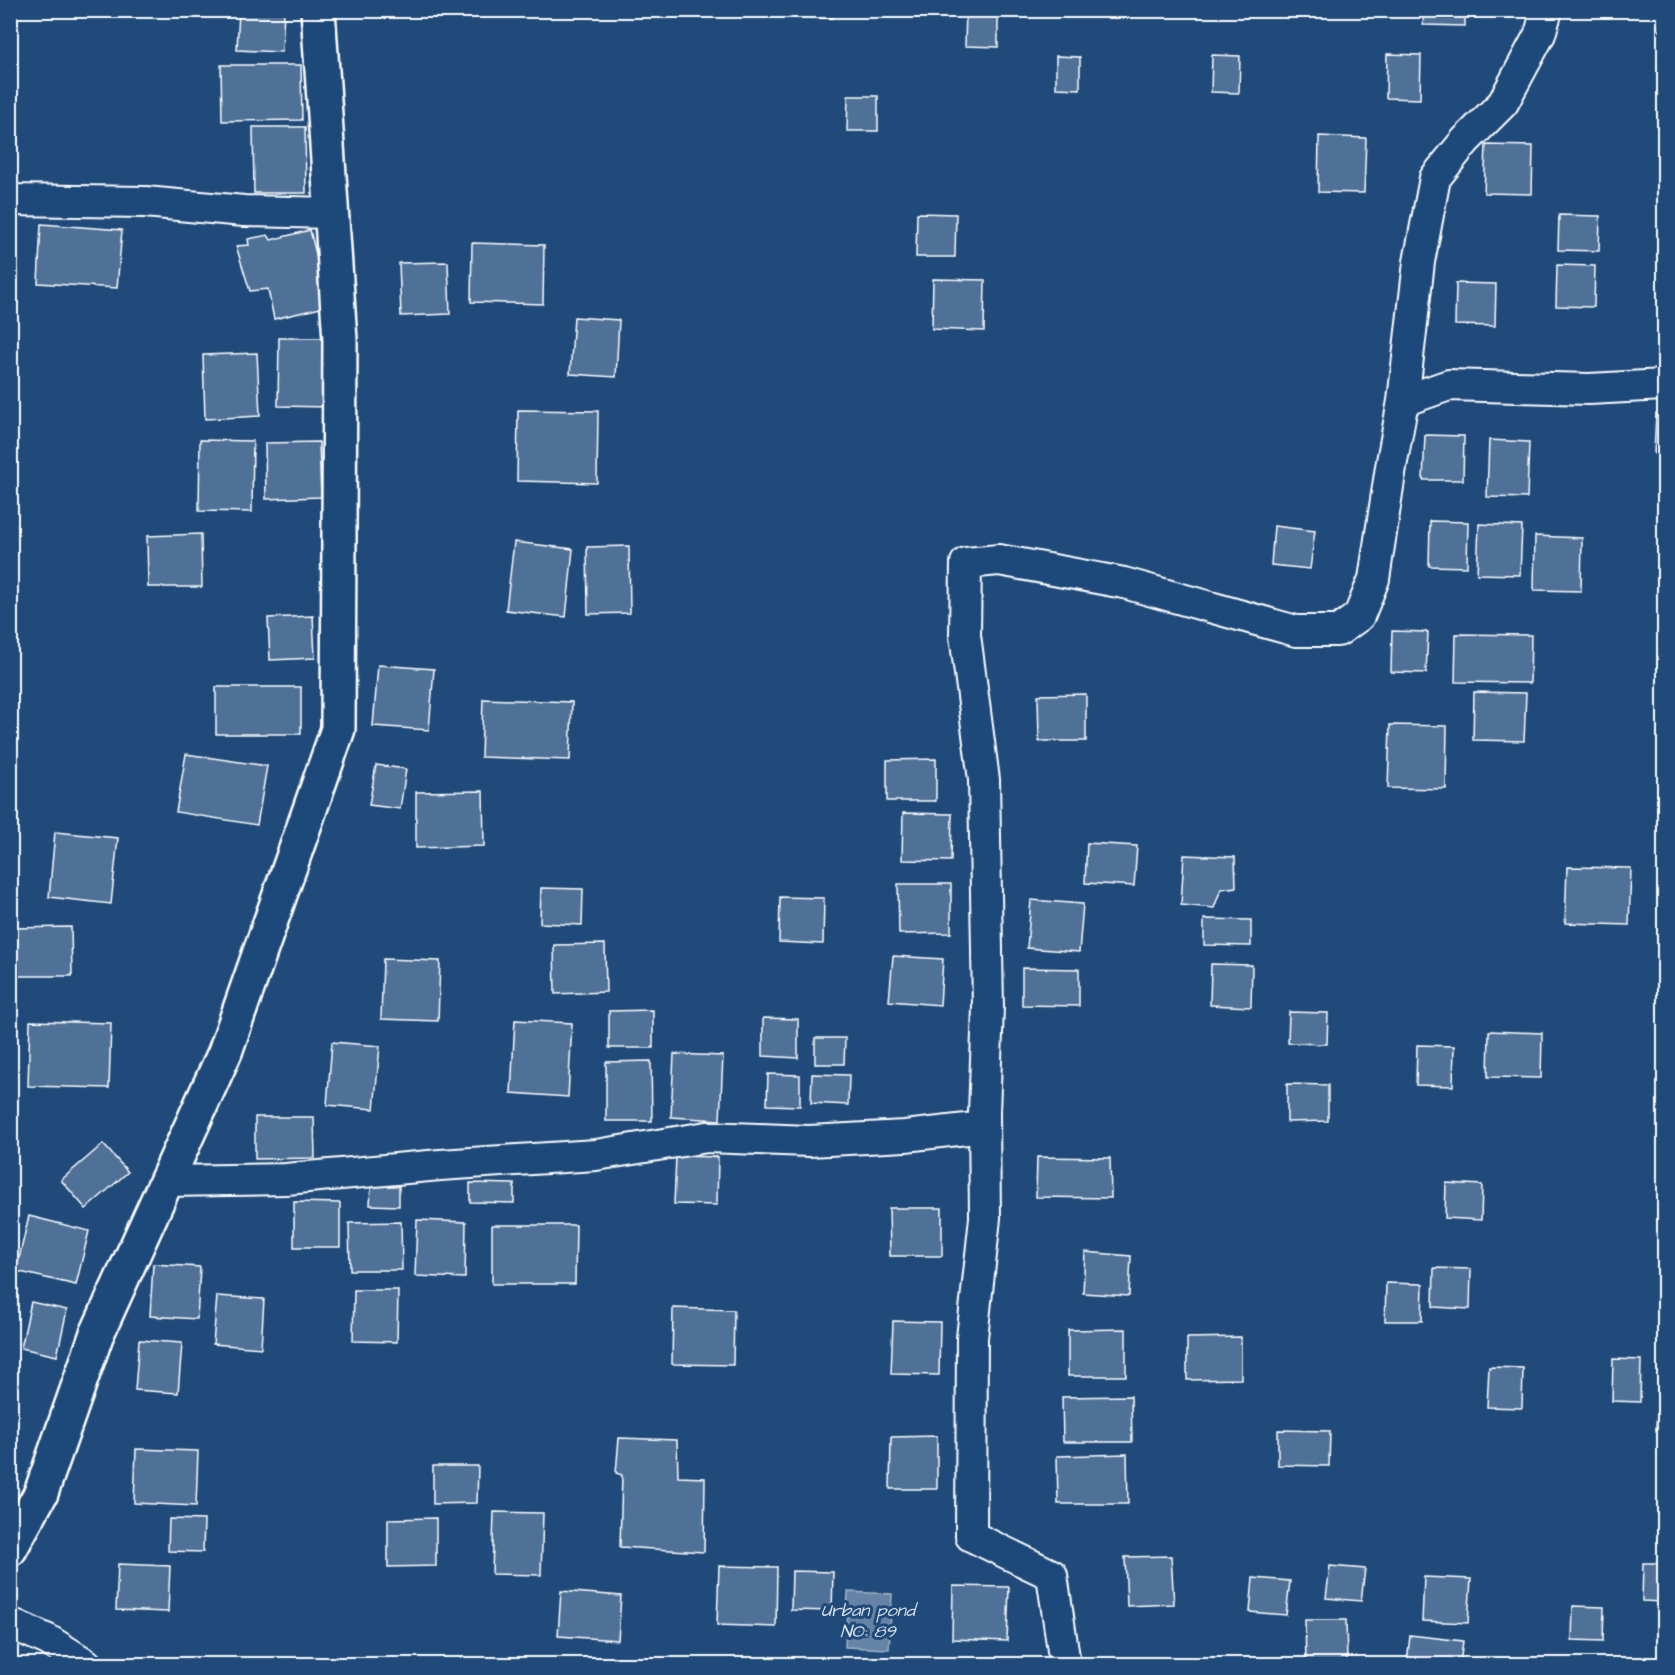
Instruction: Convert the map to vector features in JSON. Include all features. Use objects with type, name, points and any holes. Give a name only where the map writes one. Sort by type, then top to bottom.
[{"type":"main road","points":[[10,1550],[41,1492],[96,1336],[225,1052],[338,729],[340,340],[318,10]]},
{"type":"street","points":[[1065,1665],[1052,1575],[971,1536],[972,1338],[985,1218],[984,1127],[988,1007],[984,780],[965,635],[966,563],[999,560],[1124,583],[1296,631],[1338,631],[1359,616],[1374,579],[1403,400],[1419,262],[1435,178],[1465,141],[1503,102],[1540,34],[1547,10]]},
{"type":"street","points":[[10,200],[145,202],[244,211],[332,213]]},
{"type":"street","points":[[1403,400],[1449,385],[1589,389],[1665,385]]},
{"type":"street","points":[[166,1181],[286,1179],[440,1165],[596,1155],[707,1137],[808,1141],[905,1136],[984,1127]]},
{"type":"street","points":[[10,1623],[48,1640],[86,1665]]},
{"type":"water","name":"Urban pond NO: 89","points":[[848,1592],[892,1594],[889,1649],[845,1647]]},
{"type":"building","points":[[239,10],[284,10],[282,52],[237,50]]},
{"type":"building","points":[[793,10],[834,10],[833,18],[792,17]]},
{"type":"building","points":[[966,10],[998,10],[998,47],[965,46]]},
{"type":"building","points":[[1424,10],[1465,10],[1465,26],[1423,25]]},
{"type":"building","points":[[1661,10],[1664,10],[1664,31],[1660,31]]},
{"type":"building","points":[[1387,54],[1421,55],[1420,99],[1386,98]]},
{"type":"building","points":[[1212,55],[1240,56],[1239,93],[1211,92]]},
{"type":"building","points":[[1056,56],[1080,57],[1080,89],[1056,88]]},
{"type":"building","points":[[221,65],[301,65],[302,120],[222,121]]},
{"type":"building","points":[[848,96],[878,96],[878,131],[847,131]]},
{"type":"building","points":[[253,127],[305,127],[306,193],[254,193]]},
{"type":"building","points":[[1319,136],[1366,138],[1364,193],[1318,192]]},
{"type":"building","points":[[1486,145],[1533,146],[1532,194],[1484,193]]},
{"type":"building","points":[[1661,152],[1664,152],[1664,202],[1660,202]]},
{"type":"building","points":[[917,213],[956,214],[955,257],[916,257]]},
{"type":"building","points":[[1559,215],[1600,216],[1599,251],[1558,250]]},
{"type":"building","points":[[41,224],[122,230],[117,288],[38,283]]},
{"type":"building","points":[[310,230],[329,306],[274,319],[268,289],[250,291],[236,246],[249,245],[248,239],[268,235],[271,240]]},
{"type":"building","points":[[472,243],[544,245],[543,304],[471,302]]},
{"type":"building","points":[[448,262],[450,314],[401,316],[399,263]]},
{"type":"building","points":[[1557,265],[1595,266],[1594,307],[1556,306]]},
{"type":"building","points":[[933,279],[985,280],[984,331],[932,329]]},
{"type":"building","points":[[1456,283],[1496,284],[1495,326],[1455,325]]},
{"type":"building","points":[[574,317],[619,320],[616,377],[570,374]]},
{"type":"building","points":[[279,338],[328,338],[327,407],[278,406]]},
{"type":"building","points":[[257,353],[260,416],[205,419],[203,355]]},
{"type":"building","points":[[518,410],[598,411],[597,483],[517,481]]},
{"type":"building","points":[[1656,413],[1664,413],[1664,454],[1654,454]]},
{"type":"building","points":[[1425,435],[1464,436],[1463,480],[1423,480]]},
{"type":"building","points":[[200,440],[253,441],[252,512],[199,511]]},
{"type":"building","points":[[1489,440],[1529,442],[1527,498],[1487,497]]},
{"type":"building","points":[[319,442],[321,497],[266,499],[265,443]]},
{"type":"building","points":[[1430,521],[1468,522],[1467,567],[1429,566]]},
{"type":"building","points":[[1479,524],[1522,526],[1520,575],[1477,574]]},
{"type":"building","points":[[1274,526],[1315,531],[1310,569],[1271,565]]},
{"type":"building","points":[[201,534],[202,587],[148,587],[147,536]]},
{"type":"building","points":[[1535,536],[1582,538],[1581,591],[1534,590]]},
{"type":"building","points":[[514,542],[573,549],[566,617],[506,610]]},
{"type":"building","points":[[629,546],[630,613],[588,614],[587,547]]},
{"type":"building","points":[[313,616],[315,658],[270,660],[268,618]]},
{"type":"building","points":[[1392,631],[1428,632],[1426,673],[1391,672]]},
{"type":"building","points":[[1456,634],[1531,635],[1530,683],[1455,682]]},
{"type":"building","points":[[378,665],[434,669],[429,730],[373,726]]},
{"type":"building","points":[[216,687],[301,687],[301,734],[216,734]]},
{"type":"building","points":[[1474,692],[1526,693],[1524,741],[1473,740]]},
{"type":"building","points":[[1086,694],[1086,741],[1039,741],[1038,695]]},
{"type":"building","points":[[483,699],[572,702],[570,760],[481,757]]},
{"type":"building","points":[[1390,725],[1447,726],[1446,789],[1388,788]]},
{"type":"building","points":[[186,754],[267,766],[257,825],[176,812]]},
{"type":"building","points":[[936,759],[936,801],[887,801],[887,760]]},
{"type":"building","points":[[376,765],[406,769],[400,809],[369,805]]},
{"type":"building","points":[[483,791],[484,846],[416,848],[416,792]]},
{"type":"building","points":[[903,813],[952,814],[951,861],[902,860]]},
{"type":"building","points":[[55,832],[118,838],[111,904],[49,897]]},
{"type":"building","points":[[1087,843],[1137,846],[1134,886],[1085,883]]},
{"type":"building","points":[[1184,855],[1235,857],[1236,887],[1221,889],[1214,908],[1181,905]]},
{"type":"building","points":[[1567,867],[1631,868],[1629,925],[1565,923]]},
{"type":"building","points":[[898,884],[951,884],[951,933],[899,934]]},
{"type":"building","points":[[541,888],[583,889],[582,925],[540,923]]},
{"type":"building","points":[[780,897],[824,898],[823,944],[779,942]]},
{"type":"building","points":[[1031,900],[1083,904],[1079,952],[1027,948]]},
{"type":"building","points":[[1204,919],[1251,920],[1251,946],[1204,945]]},
{"type":"building","points":[[71,927],[72,976],[10,976],[10,928]]},
{"type":"building","points":[[605,944],[606,992],[555,994],[554,945]]},
{"type":"building","points":[[893,956],[943,959],[940,1005],[889,1001]]},
{"type":"building","points":[[383,959],[440,961],[438,1021],[381,1019]]},
{"type":"building","points":[[1211,964],[1252,965],[1251,1007],[1210,1005]]},
{"type":"building","points":[[1022,968],[1079,969],[1079,1006],[1022,1005]]},
{"type":"building","points":[[653,1010],[653,1048],[609,1048],[609,1011]]},
{"type":"building","points":[[1289,1012],[1328,1013],[1327,1044],[1288,1043]]},
{"type":"building","points":[[763,1018],[798,1019],[798,1058],[763,1056]]},
{"type":"building","points":[[515,1020],[572,1023],[568,1097],[511,1093]]},
{"type":"building","points":[[30,1021],[111,1023],[109,1088],[28,1086]]},
{"type":"building","points":[[1489,1031],[1542,1033],[1541,1078],[1488,1077]]},
{"type":"building","points":[[815,1038],[845,1038],[844,1064],[815,1064]]},
{"type":"building","points":[[332,1042],[380,1046],[374,1109],[327,1105]]},
{"type":"building","points":[[1417,1045],[1454,1046],[1453,1086],[1416,1085]]},
{"type":"building","points":[[674,1054],[723,1056],[720,1120],[671,1117]]},
{"type":"building","points":[[651,1061],[652,1121],[606,1121],[606,1062]]},
{"type":"building","points":[[768,1074],[800,1075],[800,1106],[767,1105]]},
{"type":"building","points":[[812,1074],[849,1075],[848,1105],[811,1103]]},
{"type":"building","points":[[1287,1084],[1328,1085],[1328,1121],[1287,1122]]},
{"type":"building","points":[[255,1117],[314,1117],[315,1158],[255,1159]]},
{"type":"building","points":[[103,1144],[128,1172],[86,1209],[61,1180]]},
{"type":"building","points":[[676,1156],[718,1157],[717,1205],[674,1204]]},
{"type":"building","points":[[1037,1157],[1110,1158],[1111,1198],[1036,1197]]},
{"type":"building","points":[[470,1183],[514,1184],[514,1203],[470,1202]]},
{"type":"building","points":[[1446,1183],[1482,1185],[1481,1220],[1445,1218]]},
{"type":"building","points":[[371,1185],[399,1186],[399,1206],[370,1205]]},
{"type":"building","points":[[294,1202],[340,1203],[340,1247],[294,1247]]},
{"type":"building","points":[[889,1208],[942,1208],[942,1256],[890,1256]]},
{"type":"building","points":[[29,1216],[89,1231],[76,1285],[16,1271]]},
{"type":"building","points":[[417,1220],[466,1222],[465,1278],[415,1276]]},
{"type":"building","points":[[401,1222],[402,1270],[350,1270],[349,1223]]},
{"type":"building","points":[[492,1225],[576,1225],[575,1284],[492,1284]]},
{"type":"building","points":[[1085,1252],[1131,1256],[1129,1296],[1083,1293]]},
{"type":"building","points":[[153,1264],[200,1267],[197,1319],[150,1316]]},
{"type":"building","points":[[1434,1268],[1471,1269],[1470,1309],[1433,1307]]},
{"type":"building","points":[[1386,1283],[1423,1284],[1422,1321],[1385,1321]]},
{"type":"building","points":[[354,1290],[398,1290],[397,1342],[353,1341]]},
{"type":"building","points":[[217,1296],[264,1299],[261,1348],[213,1344]]},
{"type":"building","points":[[31,1302],[67,1310],[57,1356],[21,1348]]},
{"type":"building","points":[[673,1308],[734,1310],[733,1365],[672,1364]]},
{"type":"building","points":[[893,1321],[940,1322],[939,1375],[891,1374]]},
{"type":"building","points":[[1126,1329],[1126,1376],[1068,1376],[1068,1330]]},
{"type":"building","points":[[1241,1337],[1241,1379],[1187,1380],[1187,1338]]},
{"type":"building","points":[[139,1340],[182,1343],[178,1393],[135,1390]]},
{"type":"building","points":[[1613,1359],[1641,1360],[1640,1402],[1612,1401]]},
{"type":"building","points":[[1489,1367],[1523,1368],[1522,1408],[1487,1407]]},
{"type":"building","points":[[1658,1389],[1664,1389],[1664,1431],[1656,1431]]},
{"type":"building","points":[[1131,1396],[1132,1442],[1063,1442],[1062,1397]]},
{"type":"building","points":[[1278,1430],[1330,1431],[1329,1466],[1278,1465]]},
{"type":"building","points":[[937,1436],[937,1489],[890,1489],[891,1437]]},
{"type":"building","points":[[619,1438],[677,1440],[678,1477],[705,1478],[704,1552],[620,1547],[622,1475],[616,1473]]},
{"type":"building","points":[[136,1449],[198,1451],[196,1506],[134,1503]]},
{"type":"building","points":[[1127,1454],[1128,1504],[1058,1504],[1057,1456]]},
{"type":"building","points":[[433,1466],[478,1466],[477,1503],[433,1504]]},
{"type":"building","points":[[494,1512],[543,1513],[541,1575],[492,1574]]},
{"type":"building","points":[[436,1518],[436,1566],[388,1567],[388,1519]]},
{"type":"building","points":[[169,1519],[204,1520],[203,1552],[168,1551]]},
{"type":"building","points":[[1171,1556],[1174,1604],[1127,1606],[1125,1557]]},
{"type":"building","points":[[1643,1563],[1664,1563],[1664,1602],[1642,1601]]},
{"type":"building","points":[[118,1564],[170,1566],[168,1612],[116,1610]]},
{"type":"building","points":[[719,1566],[777,1567],[776,1627],[717,1625]]},
{"type":"building","points":[[1330,1566],[1365,1569],[1361,1601],[1326,1598]]},
{"type":"building","points":[[792,1571],[833,1572],[832,1611],[791,1610]]},
{"type":"building","points":[[1424,1577],[1471,1579],[1468,1623],[1422,1621]]},
{"type":"building","points":[[1253,1578],[1290,1581],[1286,1615],[1250,1612]]},
{"type":"building","points":[[953,1586],[1009,1587],[1007,1641],[952,1639]]},
{"type":"building","points":[[561,1591],[621,1596],[618,1640],[558,1636]]},
{"type":"building","points":[[1573,1606],[1604,1607],[1603,1641],[1572,1640]]},
{"type":"building","points":[[1305,1620],[1346,1620],[1347,1664],[1306,1664]]},
{"type":"building","points":[[1410,1635],[1463,1641],[1460,1664],[1407,1664]]}]
